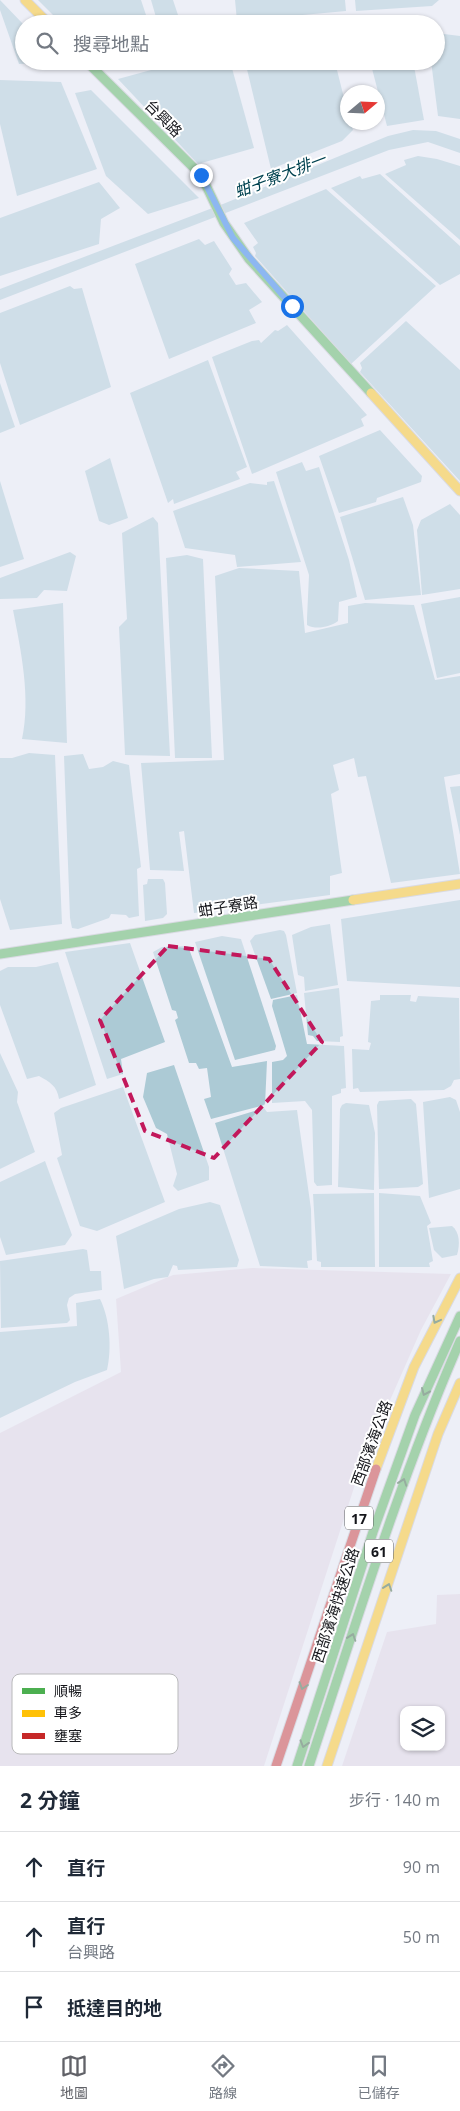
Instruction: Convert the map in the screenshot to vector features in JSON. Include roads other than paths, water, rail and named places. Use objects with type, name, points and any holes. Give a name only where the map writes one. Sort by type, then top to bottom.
[{"type":"main road","points":[[25,0],[39,15]]},
{"type":"main road","name":"台興路","points":[[95,70],[201,175],[224,223],[249,259],[460,491]]},
{"type":"main road","name":"蚶子寮路","points":[[0,954],[460,884]]},
{"type":"main road","name":"西部濱海公路","points":[[276,1766],[374,1473],[398,1409],[426,1337],[460,1278]]},
{"type":"main road","name":"西部濱海快速公路","points":[[297,1766],[373,1532],[415,1415],[460,1316]]},
{"type":"main road","name":"西部濱海快速公路","points":[[309,1766],[384,1536],[422,1428],[460,1341]]},
{"type":"main road","points":[[327,1766],[438,1434],[460,1383]]},
{"type":"water","points":[[0,0],[15,16],[15,53],[0,10]]},
{"type":"water","points":[[38,0],[141,0],[146,15],[53,15]]},
{"type":"water","points":[[151,0],[173,0],[178,15],[155,15]]},
{"type":"water","points":[[235,0],[345,0],[346,11],[302,15],[236,15]]},
{"type":"water","points":[[355,0],[439,0],[432,6],[356,11]]},
{"type":"water","points":[[445,34],[460,36],[460,119],[438,116],[432,70],[445,70]]},
{"type":"water","points":[[151,70],[232,70],[254,148],[198,164],[118,79]]},
{"type":"water","points":[[247,70],[337,70],[341,85],[340,130],[353,130],[342,141],[271,169]]},
{"type":"water","points":[[372,70],[415,70],[424,120],[387,126],[385,118],[385,85],[376,85]]},
{"type":"water","points":[[0,80],[61,82],[97,169],[17,196],[0,124]]},
{"type":"water","points":[[91,90],[199,198],[148,214],[106,176],[75,93]]},
{"type":"water","points":[[413,130],[436,131],[460,139],[460,153],[428,142],[389,150],[0,300],[0,289],[223,204],[388,136]]},
{"type":"water","points":[[418,156],[460,166],[460,240],[385,174],[406,165],[404,160]]},
{"type":"water","points":[[380,174],[460,246],[460,274],[440,285],[331,188],[360,176],[362,179]]},
{"type":"water","points":[[99,182],[120,208],[101,219],[99,244],[0,276],[0,218]]},
{"type":"water","points":[[326,189],[436,286],[351,364],[255,256],[256,253],[253,247],[258,243],[244,223]]},
{"type":"water","points":[[199,239],[205,245],[214,241],[232,269],[229,274],[236,285],[246,283],[262,302],[249,310],[256,323],[169,359],[135,264]]},
{"type":"water","points":[[70,286],[74,289],[82,288],[111,387],[20,425],[0,363],[0,313]]},
{"type":"water","points":[[406,321],[460,370],[460,481],[360,372],[362,368],[360,363]]},
{"type":"water","points":[[287,325],[367,415],[361,419],[364,426],[252,474],[212,357],[252,341],[259,340],[261,343],[275,330],[278,331]]},
{"type":"water","points":[[208,360],[247,467],[236,472],[240,479],[174,504],[173,499],[168,503],[130,393]]},
{"type":"water","points":[[0,383],[15,427],[0,433]]},
{"type":"water","points":[[380,430],[422,476],[421,482],[377,498],[376,502],[339,513],[319,456]]},
{"type":"water","points":[[110,458],[128,518],[109,525],[99,521],[85,471]]},
{"type":"water","points":[[302,462],[306,471],[319,467],[349,560],[357,597],[339,602],[338,621],[323,627],[307,625],[309,575],[276,472]]},
{"type":"water","points":[[0,481],[24,559],[0,567]]},
{"type":"water","points":[[274,481],[301,562],[237,567],[235,555],[185,548],[173,511],[250,483],[267,485],[267,482]]},
{"type":"water","points":[[403,497],[413,525],[421,595],[365,600],[340,517]]},
{"type":"water","points":[[450,504],[460,515],[460,589],[422,595],[417,530],[421,520]]},
{"type":"water","points":[[153,517],[158,523],[170,756],[125,755],[119,627],[127,619],[122,533]]},
{"type":"water","points":[[70,552],[76,556],[67,591],[44,590],[37,598],[0,599],[0,578]]},
{"type":"water","points":[[187,555],[203,559],[212,758],[175,758],[166,558]]},
{"type":"water","points":[[239,568],[299,571],[305,633],[348,623],[348,606],[365,603],[414,605],[435,680],[460,676],[460,774],[444,777],[460,874],[391,883],[366,776],[358,777],[354,758],[333,765],[339,790],[331,794],[342,873],[330,876],[330,895],[194,913],[184,831],[179,832],[184,871],[150,870],[141,763],[224,760],[215,576]]},
{"type":"water","points":[[460,597],[460,673],[437,678],[421,604]]},
{"type":"water","points":[[63,603],[67,743],[22,739],[26,707],[24,674],[13,610]]},
{"type":"water","points":[[29,753],[55,755],[62,924],[10,930],[0,899],[0,758],[12,758]]},
{"type":"water","points":[[83,754],[89,769],[103,767],[113,761],[129,765],[141,867],[137,869],[139,916],[129,918],[126,915],[111,914],[109,918],[78,929],[72,928],[70,918],[64,756]]},
{"type":"water","points":[[460,786],[460,835],[450,787]]},
{"type":"water","points":[[148,879],[163,879],[165,883],[167,914],[163,918],[145,921],[143,885],[147,884]]},
{"type":"water","points":[[460,900],[460,987],[347,981],[341,919]]},
{"type":"water","points":[[330,924],[338,985],[305,991],[304,977],[298,975],[292,935],[311,927]]},
{"type":"water","points":[[280,930],[284,931],[286,935],[297,993],[271,999],[250,941],[255,935]]},
{"type":"water","points":[[222,936],[241,939],[276,1046],[275,1050],[235,1060],[195,942]]},
{"type":"water","points":[[130,943],[165,1042],[121,1059],[123,1074],[107,1079],[65,952]]},
{"type":"water","points":[[188,946],[232,1067],[267,1061],[265,1105],[211,1119],[204,1099],[211,1097],[207,1068],[199,1069],[196,1063],[189,1063],[175,1020],[178,1018],[176,1011],[172,1010],[153,952],[162,947]]},
{"type":"water","points":[[58,962],[96,1085],[59,1099],[55,1088],[46,1080],[39,1076],[27,1079],[0,1005],[0,971],[8,967],[36,967]]},
{"type":"water","points":[[339,988],[343,1036],[340,1037],[340,1042],[317,1041],[313,1036],[308,1035],[304,993]]},
{"type":"water","points":[[297,995],[307,1044],[344,1046],[346,1088],[341,1089],[341,1093],[332,1096],[332,1185],[317,1186],[314,1182],[312,1110],[305,1101],[272,1103],[272,1062],[283,1060],[287,1056],[272,1006],[273,1000]]},
{"type":"water","points":[[380,995],[411,995],[410,1001],[416,1002],[418,996],[459,998],[460,1079],[454,1080],[451,1086],[444,1090],[360,1092],[358,1088],[353,1089],[352,1049],[369,1050],[371,1043],[368,1042],[371,1001],[380,1000]]},
{"type":"water","points":[[0,1053],[18,1092],[17,1102],[35,1152],[0,1169]]},
{"type":"water","points":[[174,1065],[209,1167],[209,1180],[178,1191],[173,1186],[177,1174],[167,1134],[156,1128],[143,1097],[147,1073]]},
{"type":"water","points":[[123,1087],[165,1202],[97,1231],[80,1226],[57,1158],[62,1155],[54,1113],[61,1108]]},
{"type":"water","points":[[450,1097],[456,1100],[460,1112],[460,1189],[429,1198],[423,1102]]},
{"type":"water","points":[[411,1099],[416,1104],[423,1184],[418,1187],[379,1189],[377,1105],[379,1101]]},
{"type":"water","points":[[346,1103],[369,1105],[375,1133],[374,1190],[338,1187],[340,1109]]},
{"type":"water","points":[[264,1108],[267,1112],[297,1110],[311,1209],[312,1260],[307,1261],[308,1268],[260,1266],[215,1123]]},
{"type":"water","points":[[45,1161],[72,1235],[65,1245],[6,1255],[0,1237],[0,1182]]},
{"type":"water","points":[[374,1193],[375,1267],[321,1267],[321,1262],[317,1261],[313,1194]]},
{"type":"water","points":[[379,1193],[420,1196],[431,1223],[427,1226],[433,1261],[429,1263],[430,1267],[379,1267]]},
{"type":"water","points":[[210,1202],[220,1205],[239,1260],[237,1267],[178,1270],[177,1266],[173,1265],[168,1277],[154,1279],[124,1289],[116,1236],[179,1209]]},
{"type":"water","points":[[452,1226],[457,1232],[459,1239],[457,1255],[442,1258],[434,1250],[429,1228]]},
{"type":"water","points":[[87,1250],[90,1271],[101,1271],[102,1290],[75,1294],[69,1298],[67,1305],[70,1320],[67,1323],[1,1328],[0,1261]]},
{"type":"water","points":[[100,1299],[106,1316],[109,1334],[107,1370],[75,1382],[0,1418],[0,1332],[77,1326],[76,1303]]},
{"type":"water label","name":"蚶子寮大排一","points":[[280,175]]}]
